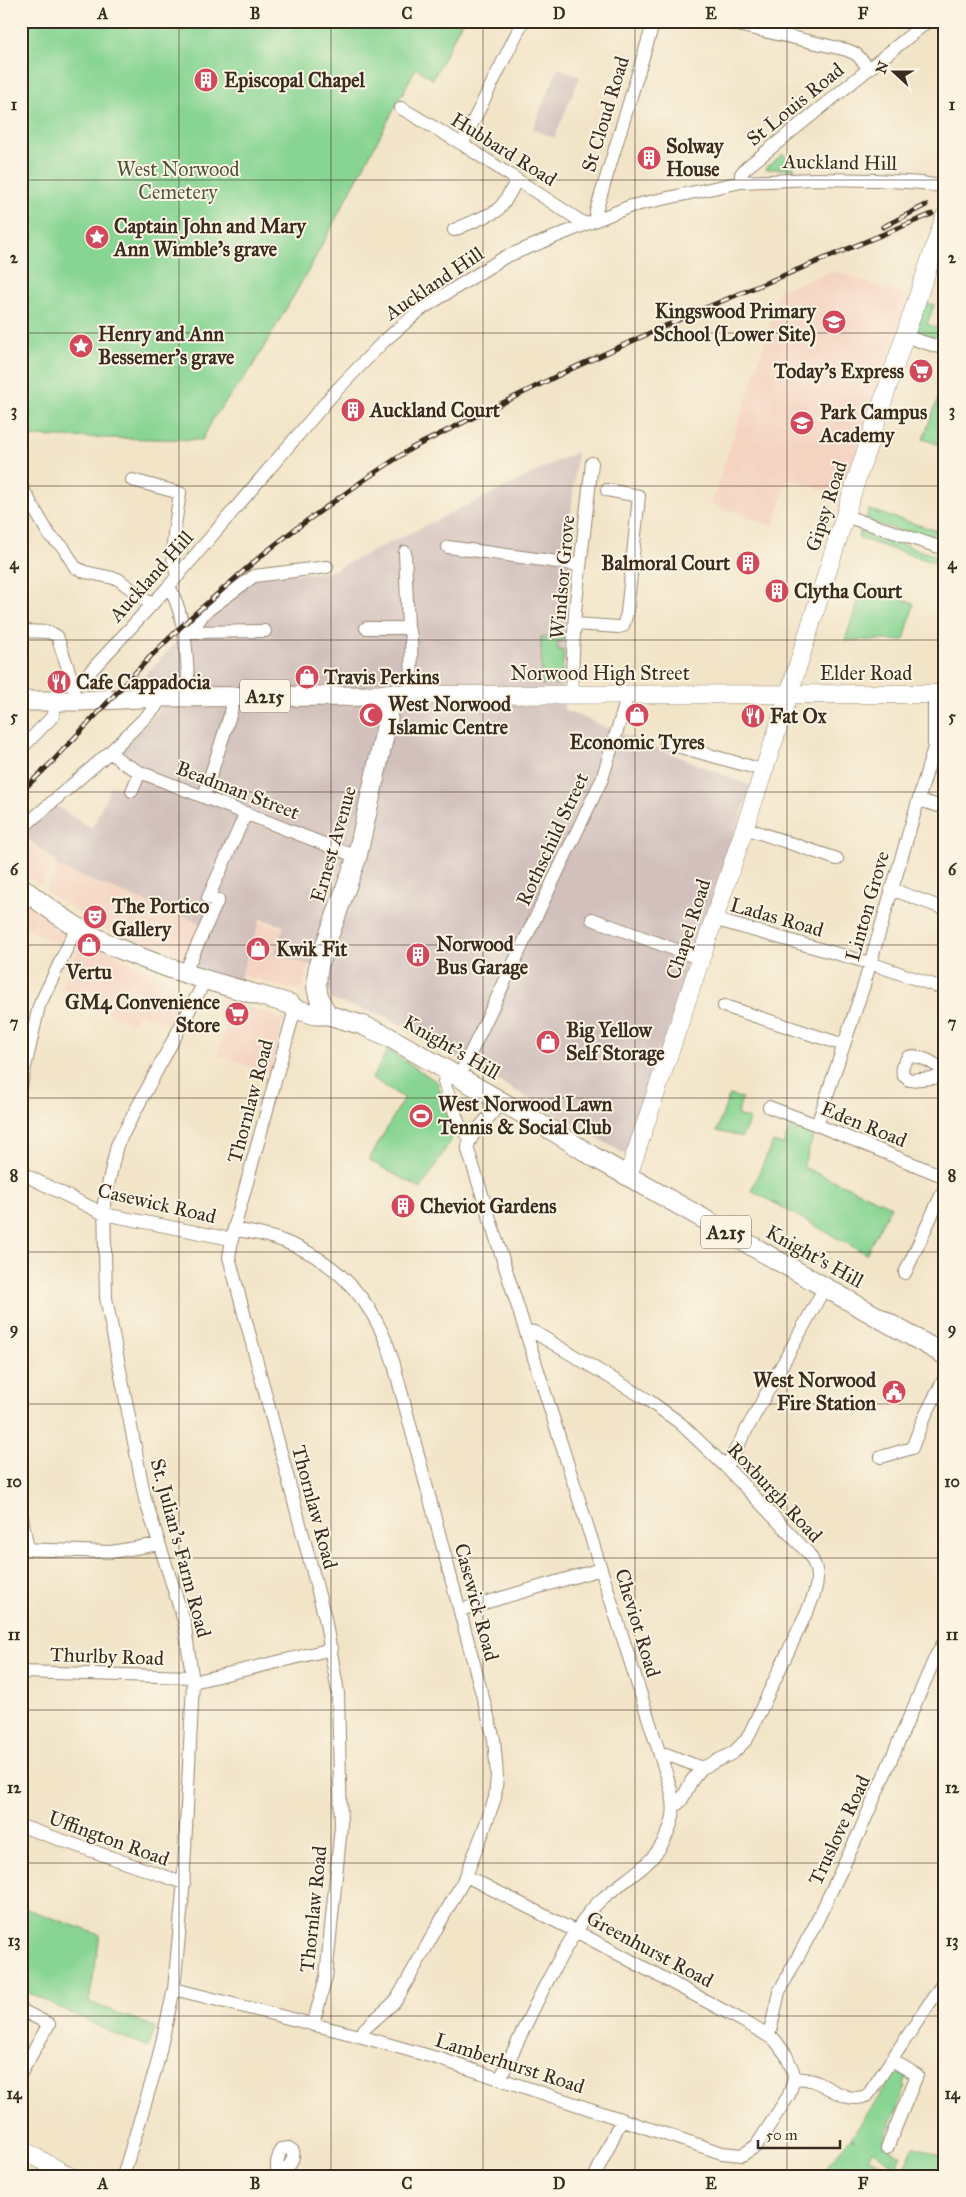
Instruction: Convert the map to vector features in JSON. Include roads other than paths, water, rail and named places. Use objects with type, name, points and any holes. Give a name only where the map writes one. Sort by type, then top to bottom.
[{"type":"main road","name":"A215","points":[[21,701],[67,695],[161,697],[368,696]]},
{"type":"main road","points":[[368,696],[377,698],[384,704],[388,718]]},
{"type":"main road","name":"Ernest Avenue","points":[[328,1015],[319,1000],[316,980],[319,963],[357,857],[388,718]]},
{"type":"main road","name":"Knight's Hill","points":[[21,887],[76,927],[122,950],[316,1015],[328,1015],[379,1032],[628,1176],[945,1355]]},
{"type":"main road","name":"Ernest Avenue","points":[[293,1006],[304,997],[316,980]]},
{"type":"street","points":[[462,144],[523,21]]},
{"type":"street","name":"St Cloud Road","points":[[591,222],[654,21]]},
{"type":"street","points":[[720,21],[847,50],[860,57],[869,68]]},
{"type":"street","name":"St Louis Road","points":[[741,182],[742,172],[928,21]]},
{"type":"street","name":"Hubbard Road","points":[[401,108],[462,144],[517,180],[591,222]]},
{"type":"street","name":"Auckland Hill","points":[[67,695],[178,576],[333,394],[382,343],[417,312],[505,257],[644,202],[741,182],[815,179],[876,180],[929,184],[945,188]]},
{"type":"street","points":[[454,230],[497,211],[506,201],[517,180]]},
{"type":"street","name":"Gipsy Road","points":[[788,695],[845,516],[945,216]]},
{"type":"street","points":[[904,336],[945,349]]},
{"type":"street","name":"Windsor Grove","points":[[571,695],[580,565],[592,463]]},
{"type":"street","points":[[132,480],[180,493],[173,556],[174,570],[178,576]]},
{"type":"street","points":[[21,486],[50,536],[62,546],[75,567],[85,572],[118,579],[152,605]]},
{"type":"street","points":[[575,624],[618,627],[622,626],[628,613],[639,496],[607,490]]},
{"type":"street","points":[[845,516],[945,549]]},
{"type":"street","points":[[448,547],[580,565]]},
{"type":"street","points":[[388,718],[396,702],[412,696],[411,636],[408,628],[405,552]]},
{"type":"street","points":[[187,632],[204,613],[254,576],[327,567]]},
{"type":"street","points":[[169,586],[178,602],[187,632],[189,696]]},
{"type":"street","points":[[366,628],[408,628]]},
{"type":"street","points":[[21,749],[53,716],[67,695],[58,636],[49,632],[23,631]]},
{"type":"street","points":[[187,632],[265,631]]},
{"type":"street","name":"Norwood High Street","points":[[368,696],[390,693],[412,696],[788,695]]},
{"type":"street","name":"Elder Road","points":[[788,695],[940,694]]},
{"type":"street","name":"Linton Grove","points":[[817,1124],[870,963],[919,800],[934,747],[940,694]]},
{"type":"street","name":"Rothschild Street","points":[[453,1074],[602,779],[628,695]]},
{"type":"street","name":"Chapel Road","points":[[628,1176],[788,695]]},
{"type":"street","points":[[204,796],[231,712],[234,696]]},
{"type":"street","points":[[21,829],[110,752],[155,708],[161,697]]},
{"type":"street","points":[[666,743],[762,770]]},
{"type":"street","name":"Beadman Street","points":[[110,752],[123,763],[140,772],[357,857]]},
{"type":"street","points":[[132,791],[140,772]]},
{"type":"street","points":[[919,800],[945,808]]},
{"type":"street","points":[[185,972],[218,900],[208,898],[246,813]]},
{"type":"street","points":[[744,828],[837,860]]},
{"type":"street","points":[[891,889],[945,909]]},
{"type":"street","points":[[592,919],[701,959]]},
{"type":"street","name":"Ladas Road","points":[[713,919],[870,963],[945,988]]},
{"type":"street","points":[[21,1085],[39,1006],[76,927]]},
{"type":"street","name":"St. Julian's Farm Road","points":[[122,2176],[157,2064],[174,1988],[184,1883],[192,1680],[184,1621],[145,1499],[106,1298],[104,1214],[107,1184],[117,1145],[206,979]]},
{"type":"street","name":"Thornlaw Road","points":[[293,1006],[233,1234],[229,1262],[332,1649],[340,1716],[341,1826],[326,1977],[313,2025]]},
{"type":"street","points":[[724,1006],[844,1045]]},
{"type":"street","points":[[945,1071],[928,1061],[913,1056],[908,1057],[902,1067],[903,1075],[909,1080],[945,1077]]},
{"type":"street","name":"Cheviot Road","points":[[453,1074],[444,1082],[460,1127],[470,1139],[468,1150],[660,1755],[674,1807],[668,1832],[649,1861],[640,1871],[599,1901],[576,1931],[500,2078]]},
{"type":"street","points":[[470,1139],[495,1113],[501,1101]]},
{"type":"street","name":"Eden Road","points":[[769,1107],[817,1124],[945,1178]]},
{"type":"street","name":"Casewick Road","points":[[21,1173],[104,1214],[281,1240],[319,1258],[351,1285],[373,1312],[384,1334],[393,1360],[492,1726],[497,1764],[493,1804],[466,1876],[397,1999],[384,2013],[362,2030],[359,2036]]},
{"type":"street","points":[[904,1273],[945,1187]]},
{"type":"street","points":[[726,1467],[825,1287]]},
{"type":"street","name":"Roxburgh Road","points":[[526,1331],[534,1332],[668,1412],[726,1467],[809,1554],[817,1568],[817,1589],[747,1739],[733,1752],[702,1768],[692,1780],[681,1801],[674,1807]]},
{"type":"street","points":[[881,1457],[912,1448],[923,1420],[945,1377]]},
{"type":"street","points":[[21,1513],[24,1549],[110,1552],[159,1544]]},
{"type":"street","points":[[460,1610],[601,1569]]},
{"type":"street","name":"Truslove Road","points":[[769,2036],[779,1992],[814,1927],[860,1831],[935,1658],[945,1640]]},
{"type":"street","name":"Thurlby Road","points":[[21,1672],[192,1680],[332,1649]]},
{"type":"street","points":[[660,1755],[666,1754],[702,1768]]},
{"type":"street","name":"Uffington Road","points":[[21,1826],[184,1883]]},
{"type":"street","name":"Greenhurst Road","points":[[466,1876],[576,1931],[769,2036],[786,2055],[791,2064],[794,2079]]},
{"type":"street","points":[[794,2079],[814,2080],[847,2097],[862,2098],[868,2095],[945,1980]]},
{"type":"street","name":"Lamberhurst Road","points":[[174,1988],[359,2036],[500,2078],[722,2153],[742,2155],[756,2146],[789,2095],[794,2079]]},
{"type":"street","points":[[21,2010],[49,2024],[21,2073]]},
{"type":"street","points":[[887,2148],[917,2075],[892,2060]]},
{"type":"street","points":[[595,2176],[612,2143],[621,2120]]},
{"type":"street","points":[[277,2176],[278,2154],[281,2149],[289,2148],[293,2151],[294,2156],[282,2176]]},
{"type":"street","points":[[21,2149],[69,2176]]},
{"type":"railway","points":[[883,227],[926,205]]},
{"type":"railway","points":[[21,792],[188,620],[262,555],[294,530],[412,448],[569,370],[698,311],[932,214]]},
{"type":"place","name":"Episcopal Chapel","points":[[206,80]]},
{"type":"place","name":"Solway House","points":[[649,158]]},
{"type":"place","name":"Captain John and Mary Ann Wimble's grave","points":[[97,237]]},
{"type":"place","name":"Kingswood Primary School (Lower Site)","points":[[834,322]]},
{"type":"place","name":"Henry and Ann Bessemer's grave","points":[[81,346]]},
{"type":"place","name":"Today's Express","points":[[921,371]]},
{"type":"place","name":"Auckland Court","points":[[353,410]]},
{"type":"place","name":"Park Campus Academy","points":[[802,423]]},
{"type":"place","name":"Balmoral Court","points":[[748,563]]},
{"type":"place","name":"Clytha Court","points":[[777,591]]},
{"type":"place","name":"Travis Perkins","points":[[307,677]]},
{"type":"place","name":"Cafe Cappadocia","points":[[59,682]]},
{"type":"place","name":"West Norwood Islamic Centre","points":[[371,715]]},
{"type":"place","name":"Economic Tyres","points":[[637,715]]},
{"type":"place","name":"Fat Ox","points":[[753,716]]},
{"type":"place","name":"The Portico Gallery","points":[[95,917]]},
{"type":"place","name":"Vertu","points":[[89,945]]},
{"type":"place","name":"Kwik Fit","points":[[258,949]]},
{"type":"place","name":"Norwood Bus Garage","points":[[418,955]]},
{"type":"place","name":"GM4 Convenience Store","points":[[237,1014]]},
{"type":"place","name":"Big Yellow Self Storage","points":[[548,1042]]},
{"type":"place","name":"West Norwood Lawn Tennis & Social Club","points":[[421,1116]]},
{"type":"place","name":"Cheviot Gardens","points":[[403,1206]]},
{"type":"place","name":"West Norwood Fire Station","points":[[894,1392]]},
{"type":"park label","name":"West Norwood Cemetery","points":[[178,180]]}]
